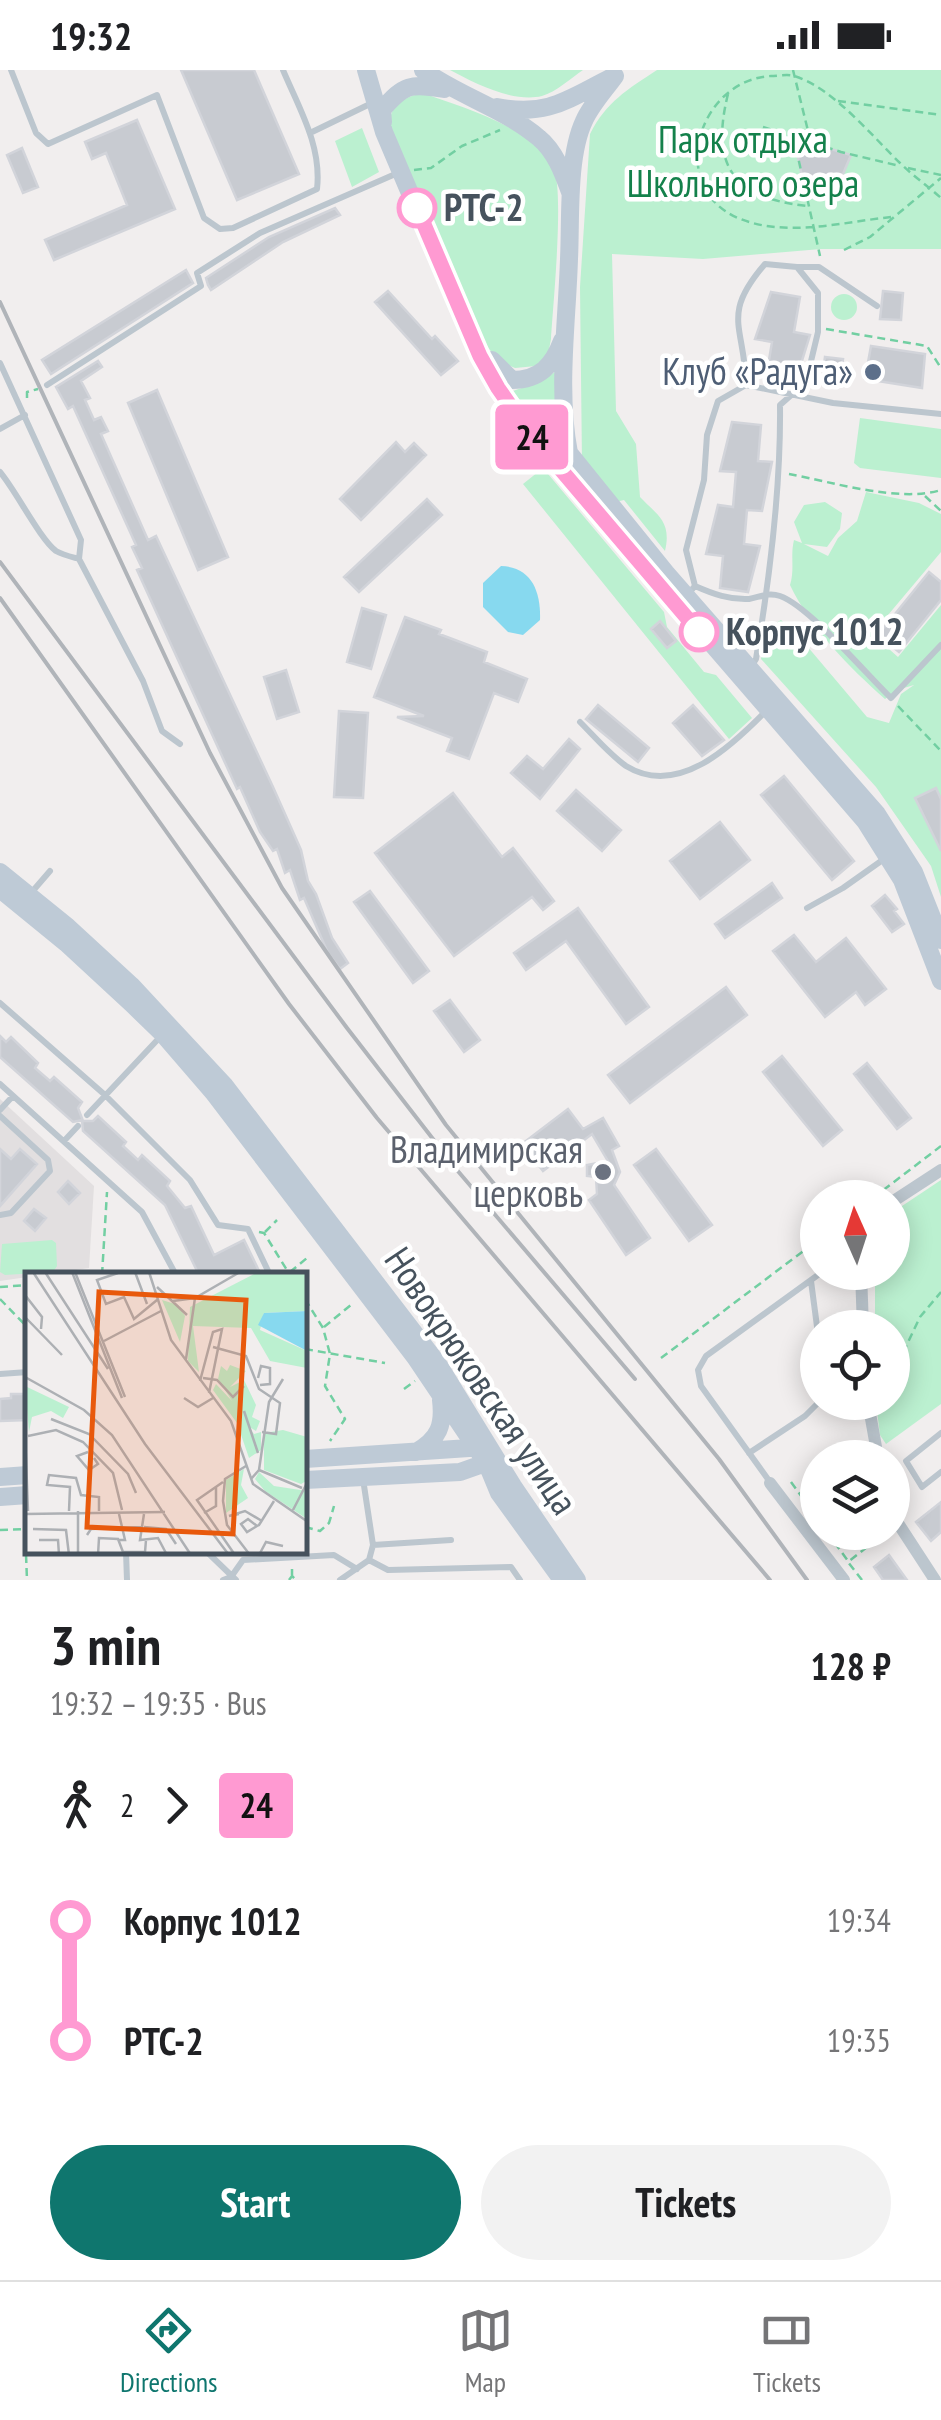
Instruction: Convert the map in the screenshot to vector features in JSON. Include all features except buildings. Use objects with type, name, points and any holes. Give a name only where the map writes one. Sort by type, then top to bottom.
[{"type":"street","points":[[366,70],[384,132],[498,388],[572,483],[686,596]]},
{"type":"street","points":[[423,70],[451,90],[540,138],[558,163],[572,198]]},
{"type":"street","points":[[476,102],[520,112],[544,110],[620,73]]},
{"type":"street","points":[[620,73],[584,121],[577,146],[564,429],[569,453],[686,596],[768,709],[865,821],[889,855],[938,947]]},
{"type":"street","points":[[384,132],[382,110],[398,91],[417,84],[451,90]]},
{"type":"street","points":[[472,336],[504,376],[521,380],[548,367],[567,326]]},
{"type":"street","points":[[745,675],[876,814],[914,872],[938,947],[941,981]]},
{"type":"street","name":"Новокрюковская улица","points":[[0,872],[97,952],[267,1139],[438,1364],[488,1454]]},
{"type":"street","name":"Новокрюковская улица","points":[[0,889],[167,1030],[416,1357],[440,1395],[514,1486],[578,1580]]},
{"type":"street","points":[[910,1190],[941,1170]]},
{"type":"street","points":[[416,1452],[430,1444],[438,1433],[443,1418],[440,1395]]},
{"type":"street","points":[[308,1458],[416,1452],[488,1454]]},
{"type":"street","points":[[308,1480],[460,1472],[488,1454]]},
{"type":"street","points":[[488,1454],[498,1493]]},
{"type":"street","points":[[460,1472],[498,1493]]},
{"type":"street","points":[[0,1477],[25,1475]]},
{"type":"street","points":[[770,1482],[844,1580]]},
{"type":"street","name":"Новокрюковская улица","points":[[498,1493],[562,1580]]},
{"type":"street","points":[[0,1496],[25,1495]]},
{"type":"street","points":[[910,1541],[936,1580]]},
{"type":"lane","points":[[11,70],[36,133],[48,144],[158,95],[204,218],[220,229],[233,228],[317,188],[319,170],[310,132],[283,70]]},
{"type":"lane","points":[[310,132],[376,101]]},
{"type":"lane","points":[[47,385],[201,286],[198,273],[260,233],[402,171]]},
{"type":"lane","points":[[746,386],[744,346],[735,316],[745,287],[765,264],[819,267],[877,306]]},
{"type":"lane","points":[[745,675],[756,659],[767,594],[780,405],[806,382],[818,328],[818,293],[797,267]]},
{"type":"lane","points":[[0,362],[82,540],[79,559],[143,682],[162,731],[180,744]]},
{"type":"lane","points":[[0,387],[9,382]]},
{"type":"lane","points":[[941,414],[794,396],[746,386],[718,401],[707,436],[704,480],[686,550],[686,596],[783,597],[806,613],[890,698],[941,646]]},
{"type":"lane","points":[[0,429],[25,414]]},
{"type":"lane","points":[[0,472],[43,537],[58,552],[79,559]]},
{"type":"lane","points":[[580,722],[629,768],[652,776],[674,777],[696,768],[768,709]]},
{"type":"lane","points":[[807,908],[844,888],[889,855]]},
{"type":"lane","points":[[29,896],[50,870]]},
{"type":"lane","points":[[0,1003],[105,1094],[190,1180],[218,1225],[248,1229],[269,1272]]},
{"type":"lane","points":[[87,1115],[167,1030]]},
{"type":"lane","points":[[0,1084],[142,1212],[174,1272]]},
{"type":"lane","points":[[0,1214],[11,1214],[50,1171],[48,1160],[0,1113],[14,1096]]},
{"type":"lane","points":[[64,1141],[78,1126]]},
{"type":"lane","points":[[770,1482],[702,1386],[698,1370],[706,1356],[800,1289]]},
{"type":"lane","points":[[0,1374],[25,1372]]},
{"type":"lane","points":[[749,1453],[800,1419]]},
{"type":"lane","points":[[941,1432],[906,1461],[922,1487],[941,1472]]},
{"type":"lane","points":[[340,1580],[369,1560],[373,1545],[363,1477]]},
{"type":"lane","points":[[373,1545],[451,1540]]},
{"type":"lane","points":[[126,1555],[128,1580]]},
{"type":"lane","points":[[210,1555],[230,1579],[243,1560],[334,1555],[357,1569]]},
{"type":"lane","points":[[369,1560],[388,1570],[511,1567],[520,1580]]},
{"type":"path","points":[[793,73],[812,142]]},
{"type":"path","points":[[891,217],[812,227],[776,226],[738,218],[711,198],[700,174],[696,144],[702,124],[738,83],[793,73],[838,101],[941,198]]},
{"type":"path","points":[[729,93],[721,128],[722,147],[732,177],[764,196],[808,206]]},
{"type":"path","points":[[838,101],[941,115]]},
{"type":"path","points":[[402,171],[432,168],[462,146],[499,132],[504,116]]},
{"type":"path","points":[[762,127],[941,176]]},
{"type":"path","points":[[812,142],[796,148],[820,249],[819,267]]},
{"type":"path","points":[[844,250],[870,237],[941,176]]},
{"type":"path","points":[[818,328],[926,346],[941,368]]},
{"type":"path","points":[[25,414],[27,392],[47,385]]},
{"type":"path","points":[[778,471],[844,485],[924,495],[941,490]]},
{"type":"path","points":[[924,495],[941,510]]},
{"type":"path","points":[[890,698],[941,751]]},
{"type":"path","points":[[897,1180],[941,1146]]},
{"type":"path","points":[[102,1272],[108,1181]]},
{"type":"path","points":[[264,1233],[277,1220]]},
{"type":"path","points":[[248,1229],[264,1233],[289,1272]]},
{"type":"path","points":[[661,1358],[800,1254]]},
{"type":"path","points":[[292,1272],[307,1258]]},
{"type":"path","points":[[0,1287],[25,1285]]},
{"type":"path","points":[[910,1338],[920,1317],[941,1292]]},
{"type":"path","points":[[0,1299],[25,1325]]},
{"type":"path","points":[[322,1328],[355,1302]]},
{"type":"path","points":[[308,1304],[322,1328],[330,1354],[325,1386],[345,1420],[328,1443]]},
{"type":"path","points":[[308,1350],[385,1363]]},
{"type":"path","points":[[791,1482],[800,1494]]},
{"type":"path","points":[[308,1528],[320,1530],[329,1523],[334,1506]]},
{"type":"path","points":[[0,1530],[25,1529]]},
{"type":"path","points":[[840,1550],[862,1580]]},
{"type":"path","points":[[848,1562],[863,1550]]},
{"type":"path","points":[[27,1555],[27,1580]]},
{"type":"path","points":[[289,1580],[292,1576],[296,1580]]},
{"type":"shaded area","points":[[0,1099],[94,1186],[89,1268],[25,1272],[25,1277],[0,1281]]},
{"type":"green space","points":[[450,70],[583,70],[542,96],[519,97]]},
{"type":"green space","name":"Парк отдыха Школьного озера","points":[[657,70],[941,70],[941,249],[821,249],[703,259],[612,254],[616,411],[636,444],[640,497],[665,525],[665,551],[624,500],[611,503],[582,464],[580,287],[590,134],[611,105]]},
{"type":"green space","points":[[423,93],[515,130],[545,154],[554,169],[558,225],[551,339],[548,355],[536,366],[515,368],[498,361],[482,339],[389,124],[400,102]]},
{"type":"green space","points":[[362,128],[379,172],[352,187],[335,141]]},
{"type":"green space","points":[[844,294],[853,298],[857,307],[853,316],[844,320],[835,316],[831,307],[835,298]]},
{"type":"green space","points":[[558,370],[555,452],[513,391]]},
{"type":"green space","points":[[860,418],[941,429],[941,478],[860,468],[854,463]]},
{"type":"green space","points":[[543,468],[664,612],[667,627],[704,672],[716,675],[752,718],[729,739],[523,484]]},
{"type":"green space","points":[[866,492],[919,503],[941,514],[941,552],[872,634],[898,657],[941,605],[941,799],[935,788],[915,799],[941,851],[941,897],[931,866],[876,787],[761,659],[768,628],[781,620],[867,717],[889,723],[901,694],[914,685],[885,699],[832,646],[790,585],[794,540],[802,543],[794,522],[804,505],[825,502],[842,513],[840,529],[827,547],[804,544],[828,556],[838,538],[857,521]]},
{"type":"green space","points":[[941,1180],[941,1404],[892,1440],[883,1440],[878,1420],[910,1420],[910,1310],[875,1310],[875,1290],[910,1290],[910,1201]]},
{"type":"green space","points":[[52,1240],[56,1243],[57,1266],[53,1272],[5,1275],[0,1272],[2,1244]]},
{"type":"water","points":[[501,566],[512,567],[527,576],[539,600],[540,620],[523,635],[508,632],[483,607],[483,583]]},
{"type":"railway","points":[[0,302],[210,753],[282,888],[446,1125],[719,1459],[807,1580]]},
{"type":"railway","points":[[0,562],[457,1170],[635,1379]]},
{"type":"railway","points":[[0,598],[289,1004],[377,1118],[770,1580]]},
{"type":"bus line","name":"24","points":[[417,208],[480,356],[498,388],[528,431],[699,632]]},
{"type":"place","name":"РТС-2","points":[[417,208]]},
{"type":"place","name":"Клуб «Радуга»","points":[[873,372]]},
{"type":"place","name":"Корпус 1012","points":[[699,632]]},
{"type":"place","name":"Владимирская церковь","points":[[603,1172]]}]
